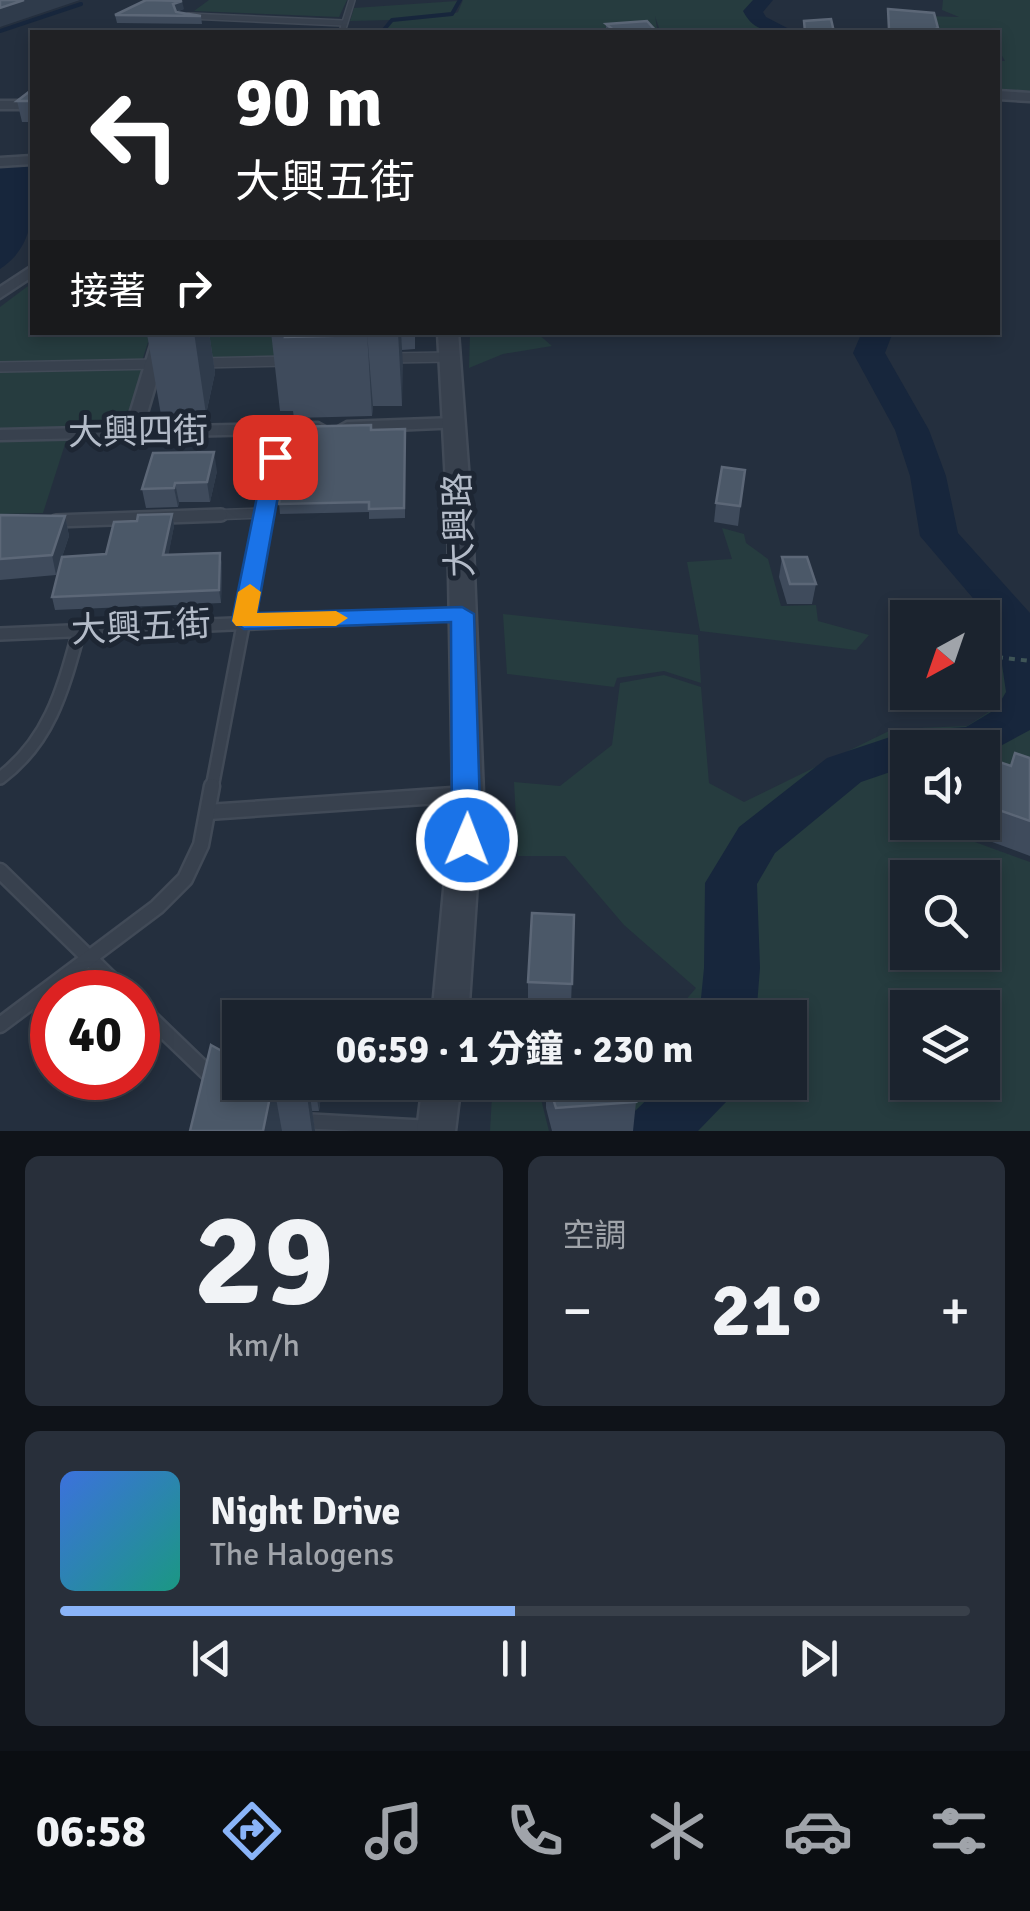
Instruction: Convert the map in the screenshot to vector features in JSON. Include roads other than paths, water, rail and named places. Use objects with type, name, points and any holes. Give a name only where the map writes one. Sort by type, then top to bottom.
[{"type":"street","points":[[1000,95],[1030,97]]},
{"type":"street","points":[[0,106],[30,105]]},
{"type":"street","points":[[0,162],[30,160]]},
{"type":"street","points":[[0,294],[30,272]]},
{"type":"street","points":[[133,432],[162,335]]},
{"type":"street","name":"大興路","points":[[449,345],[456,423],[468,794],[451,1000]]},
{"type":"street","name":"大興四街","points":[[0,435],[456,423]]},
{"type":"street","points":[[436,1130],[440,1100]]},
{"type":"lane","points":[[342,30],[352,0]]},
{"type":"lane","points":[[180,16],[343,23]]},
{"type":"lane","points":[[370,359],[449,345]]},
{"type":"lane","points":[[193,363],[291,354],[310,360]]},
{"type":"lane","points":[[0,368],[173,364]]},
{"type":"lane","points":[[0,1025],[158,907],[185,879],[201,844],[208,812],[280,429]]},
{"type":"lane","points":[[38,522],[264,513]]},
{"type":"lane","name":"大興五街","points":[[0,634],[462,614]]},
{"type":"lane","points":[[0,778],[38,748],[52,722],[79,631]]},
{"type":"lane","points":[[208,812],[468,794]]},
{"type":"lane","points":[[0,871],[101,970]]},
{"type":"lane","points":[[160,1027],[222,1087]]},
{"type":"lane","points":[[289,1120],[436,1130]]},
{"type":"water","points":[[30,165],[27,236],[0,269],[0,166]]},
{"type":"waterway","points":[[384,30],[392,20],[452,14],[460,0]]},
{"type":"waterway","points":[[764,0],[753,11],[758,21],[780,30]]},
{"type":"waterway","points":[[0,31],[81,4]]},
{"type":"waterway","points":[[877,335],[869,353],[912,430],[928,476],[939,536],[1009,613],[1022,651],[1028,692],[1013,720],[996,730]]},
{"type":"waterway","points":[[729,1000],[731,883],[757,840],[844,770],[890,754]]},
{"type":"waterway","points":[[657,1131],[688,1100]]}]
